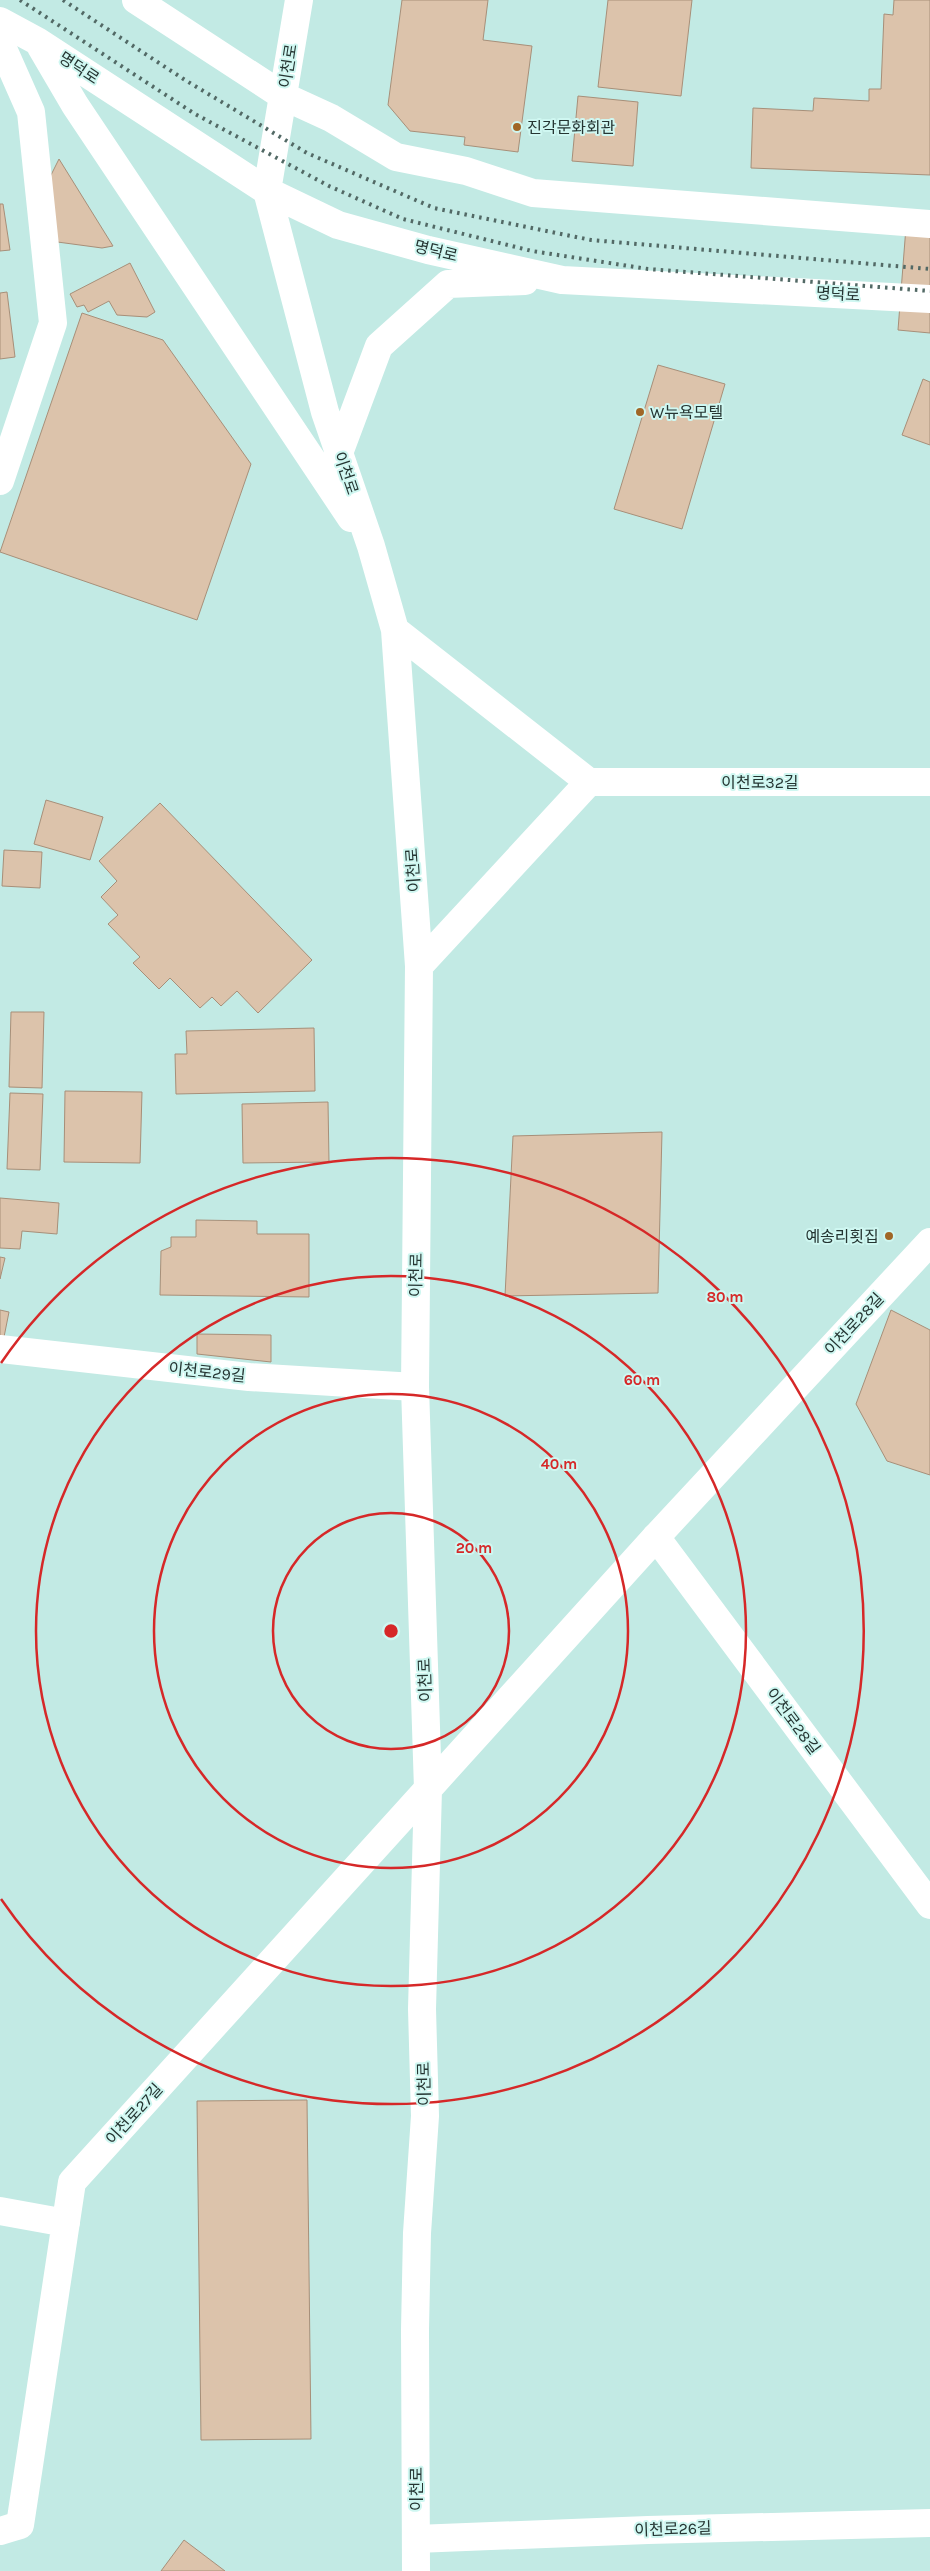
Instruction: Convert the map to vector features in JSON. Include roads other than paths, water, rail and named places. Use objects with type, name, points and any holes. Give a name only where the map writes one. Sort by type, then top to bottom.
[{"type":"main road","points":[[136,0],[283,96],[331,118],[396,157],[466,171],[533,192],[930,224]]},
{"type":"main road","name":"이천로","points":[[298,0],[266,191],[325,412],[371,546],[395,630],[419,966],[415,1387],[428,1789],[422,2009],[425,2116],[416,2272],[416,2571]]},
{"type":"main road","name":"명덕로","points":[[0,21],[37,41],[266,191],[338,225],[428,250],[562,280],[930,298]]},
{"type":"main road","points":[[37,41],[75,105],[371,546]]},
{"type":"main road","points":[[0,42],[32,112],[53,322],[0,481]]},
{"type":"main road","points":[[339,453],[379,346],[448,284],[562,280]]},
{"type":"main road","points":[[395,630],[589,782],[419,966]]},
{"type":"main road","name":"이천로32길","points":[[589,782],[930,782]]},
{"type":"main road","name":"이천로28길","points":[[428,1789],[656,1537],[930,1242]]},
{"type":"main road","name":"이천로29길","points":[[0,1349],[250,1377],[415,1387]]},
{"type":"main road","name":"이천로28길","points":[[656,1537],[930,1905]]},
{"type":"main road","name":"이천로27길","points":[[10,2528],[72,2182],[428,1789]]},
{"type":"main road","name":"이천로28길","points":[[930,1900],[930,1905]]},
{"type":"main road","points":[[0,2211],[66,2223]]},
{"type":"main road","name":"이천로26길","points":[[416,2539],[648,2530],[930,2523]]},
{"type":"railway","points":[[20,0],[195,114],[329,186],[403,219],[532,251],[648,269],[930,291]]},
{"type":"railway","points":[[63,0],[185,80],[307,153],[434,208],[591,240],[930,269]]},
{"type":"place","name":"진각문화회관","points":[[517,127]]},
{"type":"place","name":"W뉴욕모텔","points":[[640,412]]},
{"type":"place","name":"예송리횟집","points":[[889,1236]]}]
